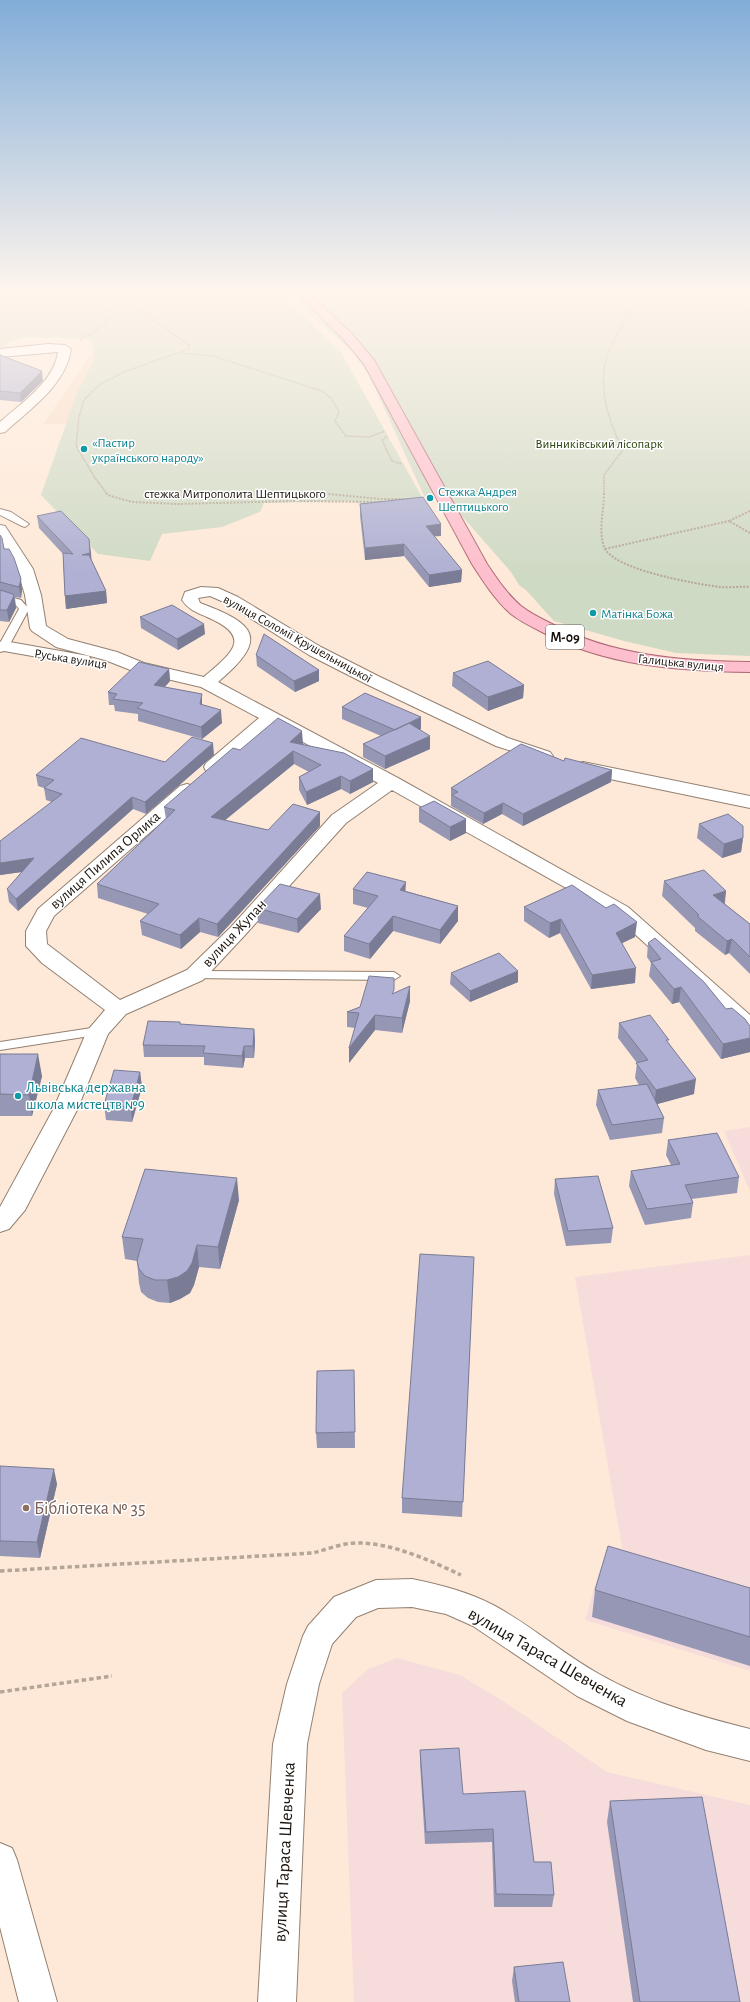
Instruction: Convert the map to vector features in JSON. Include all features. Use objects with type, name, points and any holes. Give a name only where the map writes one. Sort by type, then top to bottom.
[{"type":"main road","name":"Галицька вулиця","points":[[382,385],[484,573],[514,608],[547,629],[575,642],[648,661],[750,667]]},
{"type":"street","points":[[0,429],[45,385]]},
{"type":"street","points":[[0,530],[25,569],[34,595],[38,628],[62,643],[111,656],[139,667],[207,683],[391,782],[622,911],[750,1027]]},
{"type":"street","name":"вулиця Соломії Крушельницької","points":[[207,683],[240,651],[244,644],[242,636],[232,622],[194,606],[190,600],[191,595],[212,591],[239,604],[315,652],[502,742],[589,770],[750,802]]},
{"type":"street","name":"Руська вулиця","points":[[1,647],[77,660],[139,667]]},
{"type":"street","name":"вулиця Пилипа Орлика","points":[[118,1009],[50,958],[37,946],[36,931],[45,913],[271,717]]},
{"type":"street","name":"вулиця Жупан","points":[[0,1224],[12,1210],[65,1110],[98,1031],[118,1009],[195,975],[238,931],[339,819],[391,782]]},
{"type":"street","name":"вулиця Тараса Шевченка","points":[[277,2002],[290,1744],[303,1684],[319,1636],[345,1607],[376,1594],[412,1593],[449,1601],[484,1616],[588,1685],[639,1710],[706,1734],[750,1745]]},
{"type":"street","points":[[0,1860],[38,2002]]},
{"type":"lane","points":[[0,512],[8,514],[25,524]]},
{"type":"lane","points":[[1,647],[24,609],[18,602],[2,596]]},
{"type":"lane","points":[[195,975],[394,976]]},
{"type":"lane","points":[[0,1046],[83,1032],[98,1031]]},
{"type":"path","name":"стежка Митрополита Шептицького","points":[[99,385],[84,400],[79,417],[76,446],[95,478],[108,495],[132,502],[179,504],[294,501],[385,502],[415,499],[384,499]]},
{"type":"path","points":[[305,385],[322,391],[331,398],[339,412],[336,421],[346,436],[369,437],[386,430]]},
{"type":"path","points":[[604,385],[605,405],[613,432],[623,450],[604,475],[604,506],[600,530],[605,549],[623,563],[661,577],[721,587],[750,587]]},
{"type":"path","points":[[308,492],[384,499],[385,502]]},
{"type":"path","points":[[605,549],[647,538],[672,535],[729,521],[750,511]]},
{"type":"path","points":[[729,521],[750,533]]},
{"type":"path","points":[[0,1572],[313,1552]]},
{"type":"path","points":[[0,1692],[112,1676]]},
{"type":"shaded area","points":[[70,385],[87,385],[67,424],[43,424]]},
{"type":"shaded area","points":[[750,1127],[750,1191],[724,1131]]},
{"type":"shaded area","points":[[750,1255],[750,1671],[585,1620],[600,1568],[627,1576],[575,1277]]},
{"type":"shaded area","points":[[397,1658],[460,1675],[506,1703],[607,1772],[750,1805],[750,2002],[354,2002],[342,1693],[368,1669]]},
{"type":"green space","points":[[81,385],[360,385],[423,499],[363,505],[352,501],[264,503],[260,512],[222,527],[162,534],[150,561],[98,554],[41,495]]},
{"type":"green space","name":"Винниківський лісопарк","points":[[374,385],[750,385],[750,656],[676,653],[624,641],[554,621],[526,590],[519,585],[511,572],[446,498],[425,498]]},
{"type":"building","points":[[0,385],[28,385],[20,393],[0,391]]},
{"type":"building","points":[[423,497],[441,524],[426,526],[462,570],[429,575],[404,544],[365,548],[360,504]]},
{"type":"building","points":[[61,511],[89,539],[90,553],[82,555],[89,555],[106,591],[65,596],[63,553],[73,554],[37,516]]},
{"type":"building","points":[[0,535],[4,549],[9,549],[14,558],[21,579],[19,587],[0,582]]},
{"type":"building","points":[[0,590],[13,594],[14,596],[7,610],[0,610]]},
{"type":"building","points":[[172,605],[204,624],[177,639],[140,617]]},
{"type":"building","points":[[264,634],[319,670],[294,681],[256,655]]},
{"type":"building","points":[[488,661],[524,685],[488,697],[453,673]]},
{"type":"building","points":[[139,662],[169,669],[154,685],[202,694],[200,704],[221,710],[201,727],[137,708],[143,703],[113,699],[117,694],[108,692]]},
{"type":"building","points":[[365,693],[421,717],[395,730],[342,707]]},
{"type":"building","points":[[278,718],[302,731],[290,742],[344,753],[373,769],[350,781],[341,776],[306,792],[299,777],[321,765],[293,751],[211,817],[268,830],[293,804],[320,812],[217,924],[199,918],[180,935],[140,921],[159,904],[97,884],[175,810],[164,807],[233,748],[240,750]]},
{"type":"building","points":[[409,723],[430,736],[385,756],[363,744]]},
{"type":"building","points":[[192,737],[213,743],[145,802],[132,797],[16,899],[7,889],[34,858],[0,863],[0,841],[62,794],[44,788],[54,780],[36,775],[81,738],[165,762]]},
{"type":"building","points":[[521,744],[564,761],[565,758],[612,770],[523,814],[503,803],[484,813],[452,795],[458,792],[451,788]]},
{"type":"building","points":[[434,801],[466,819],[450,827],[419,808]]},
{"type":"building","points":[[728,814],[743,826],[743,838],[724,844],[699,824]]},
{"type":"building","points":[[704,870],[726,891],[713,895],[750,924],[750,957],[732,939],[727,941],[697,916],[699,915],[664,881]]},
{"type":"building","points":[[367,872],[406,882],[400,890],[458,906],[440,930],[393,916],[369,944],[344,936],[378,896],[353,889]]},
{"type":"building","points":[[280,884],[320,894],[297,919],[257,908]]},
{"type":"building","points":[[572,885],[606,908],[614,904],[637,922],[616,933],[636,968],[592,975],[561,919],[550,923],[524,907]]},
{"type":"building","points":[[655,938],[704,982],[726,1009],[732,1008],[745,1019],[750,1026],[750,1038],[723,1044],[681,987],[674,989],[651,962],[661,959],[648,943]]},
{"type":"building","points":[[499,953],[518,971],[470,991],[451,973]]},
{"type":"building","points":[[369,976],[394,978],[394,990],[392,994],[410,986],[402,1018],[375,1015],[349,1048],[359,1013],[347,1012],[360,1007]]},
{"type":"building","points":[[650,1015],[669,1040],[666,1040],[696,1079],[656,1090],[636,1063],[648,1060],[619,1023]]},
{"type":"building","points":[[148,1021],[180,1022],[180,1024],[254,1029],[253,1046],[244,1046],[242,1056],[203,1053],[205,1046],[143,1045]]},
{"type":"building","points":[[0,1054],[38,1054],[29,1095],[0,1094]]},
{"type":"building","points":[[114,1070],[140,1072],[131,1107],[104,1105]]},
{"type":"building","points":[[647,1084],[664,1118],[612,1125],[598,1090]]},
{"type":"building","points":[[717,1133],[739,1177],[685,1185],[693,1203],[647,1209],[631,1171],[680,1164],[668,1140]]},
{"type":"building","points":[[145,1169],[237,1178],[218,1247],[197,1245],[192,1263],[187,1271],[178,1277],[167,1280],[155,1280],[145,1276],[139,1269],[137,1261],[143,1239],[122,1237]]},
{"type":"building","points":[[598,1176],[613,1228],[568,1231],[555,1179]]},
{"type":"building","points":[[420,1254],[474,1257],[463,1502],[402,1498]]},
{"type":"building","points":[[354,1370],[355,1432],[316,1433],[317,1371]]},
{"type":"building","name":"Бібліотека № 35","points":[[0,1466],[54,1469],[37,1542],[0,1541]]},
{"type":"building","points":[[608,1546],[750,1588],[750,1637],[595,1590]]},
{"type":"building","points":[[459,1748],[463,1794],[525,1791],[534,1862],[551,1862],[554,1895],[496,1894],[493,1829],[426,1832],[420,1750]]},
{"type":"building","points":[[702,1797],[740,2002],[640,2002],[610,1801]]},
{"type":"building","points":[[563,1962],[570,2002],[519,2002],[514,1967]]},
{"type":"place","name":"«Пастир українського народу»","points":[[84,449]]},
{"type":"place","name":"Стежка Андрея Шептицького","points":[[430,498]]},
{"type":"place","name":"Матінка Божа","points":[[593,613]]},
{"type":"place","name":"Львівська державна школа мистецтв №9","points":[[18,1096]]},
{"type":"place","name":"Бібліотека № 35","points":[[26,1508]]}]
